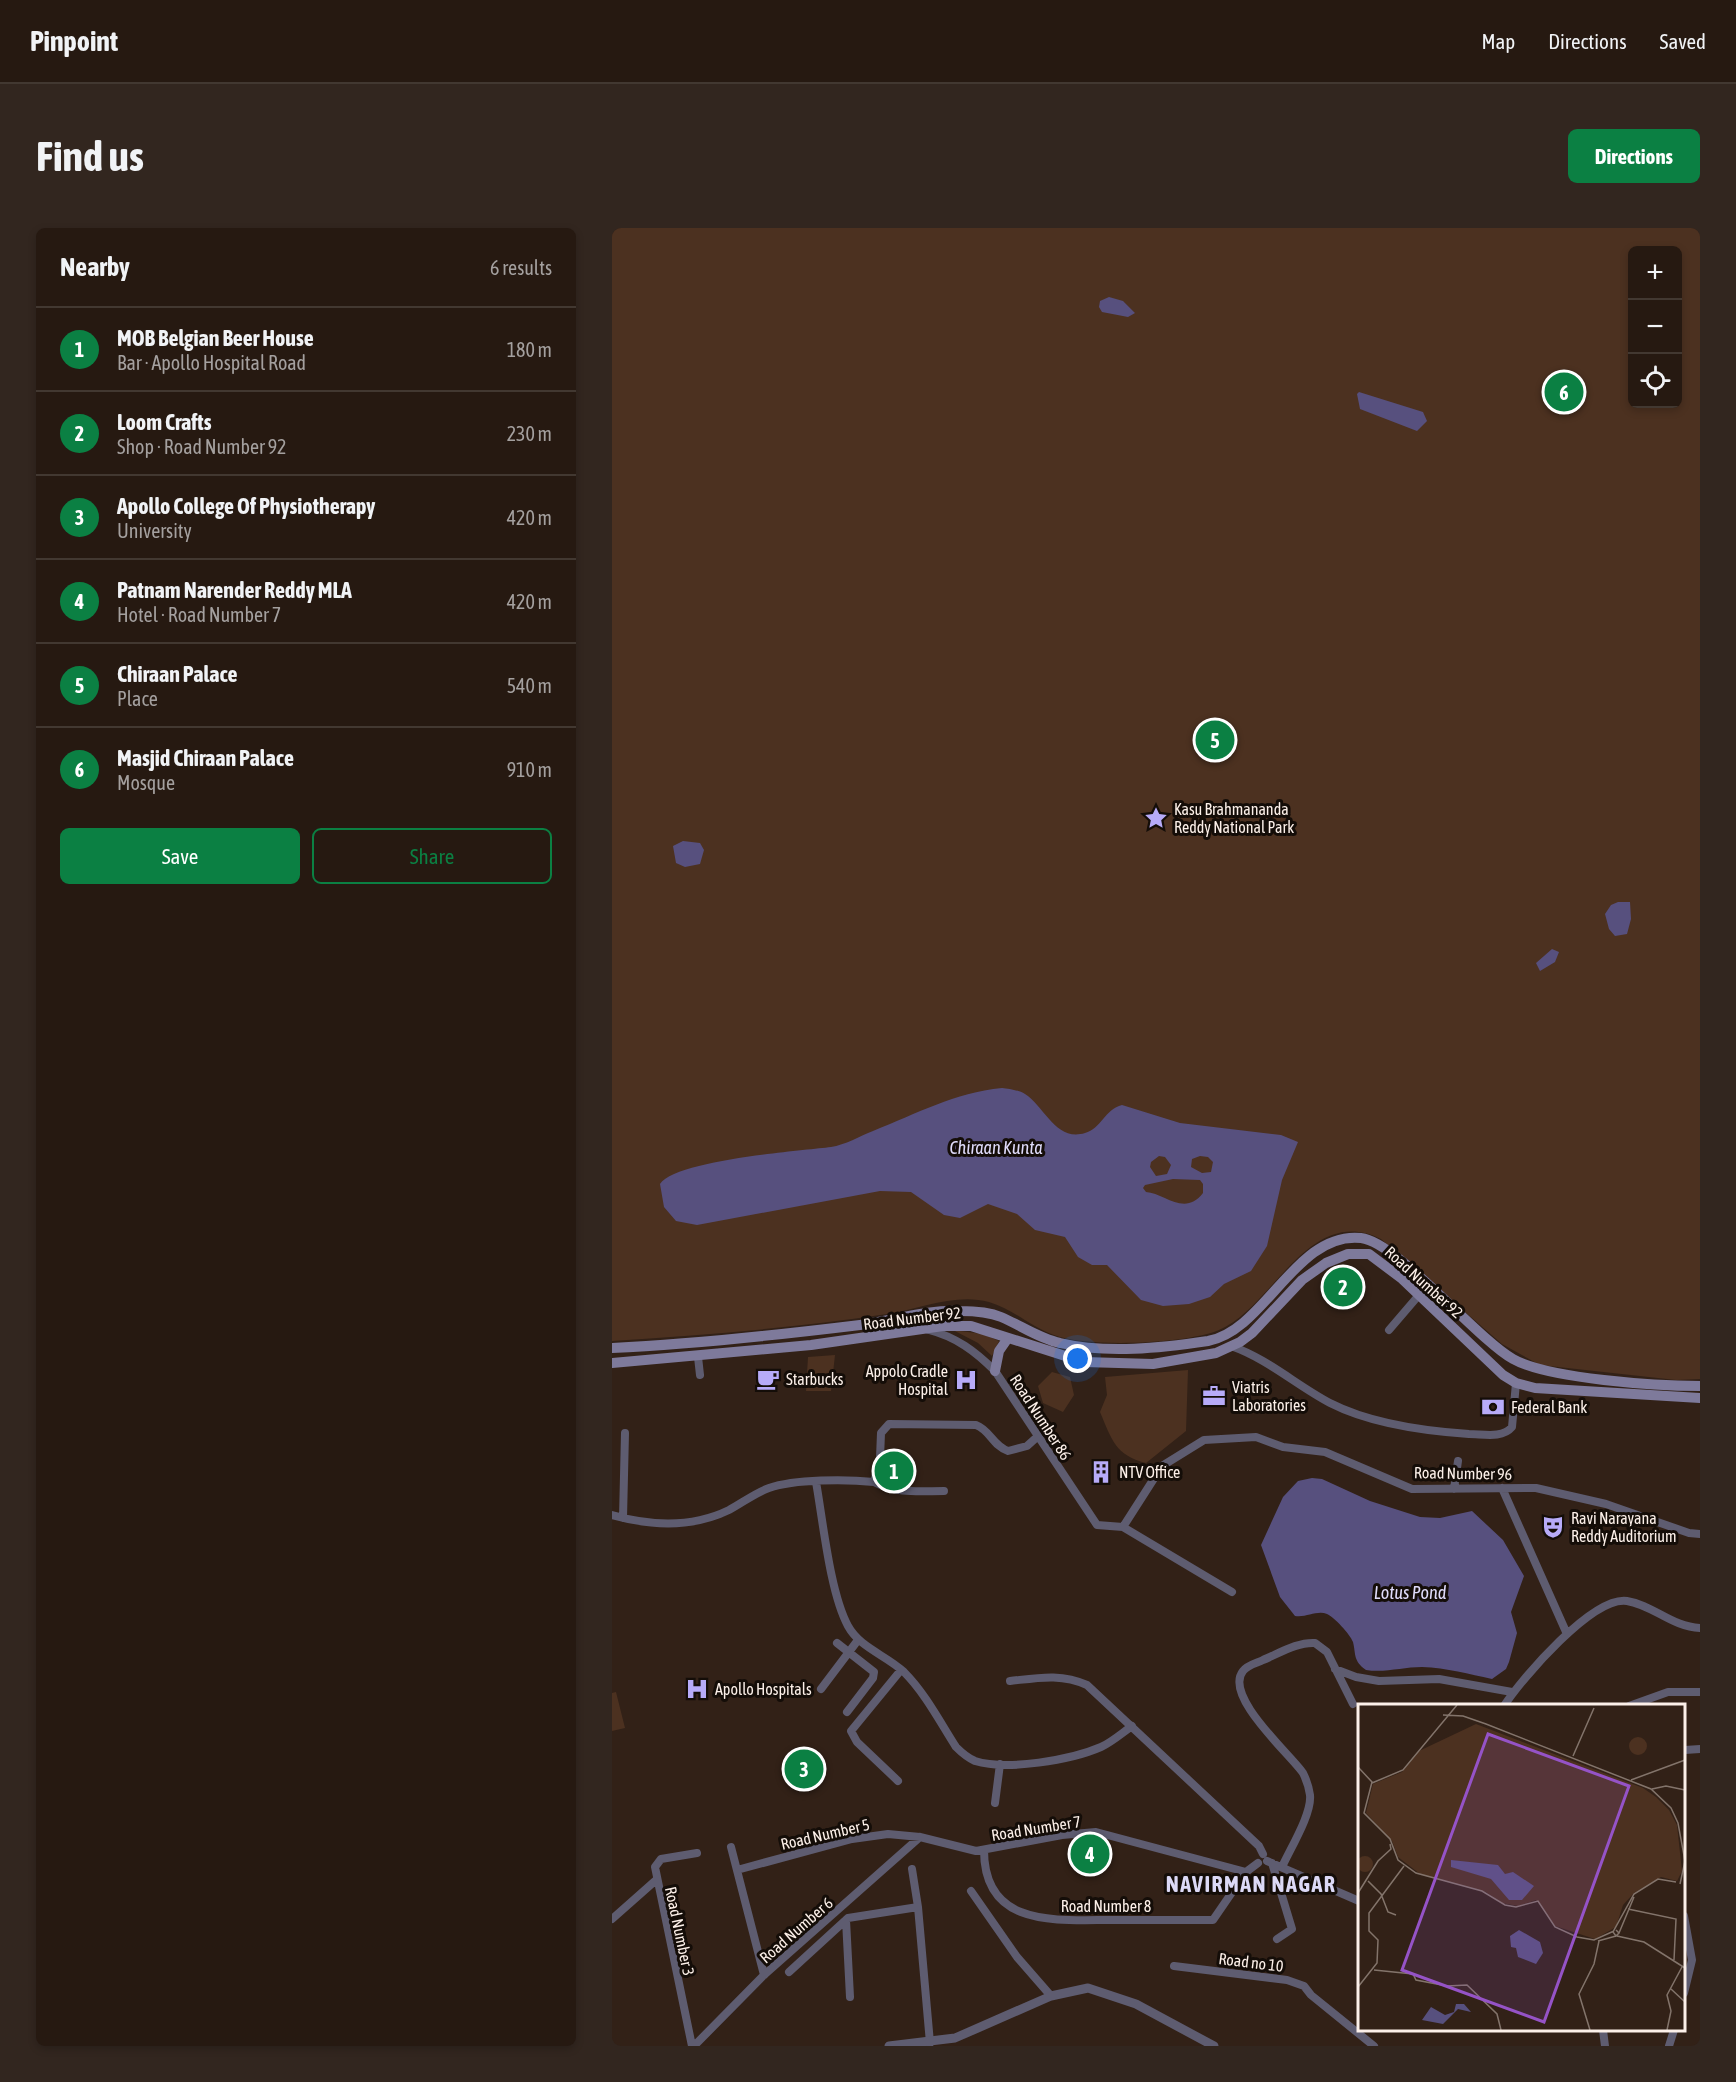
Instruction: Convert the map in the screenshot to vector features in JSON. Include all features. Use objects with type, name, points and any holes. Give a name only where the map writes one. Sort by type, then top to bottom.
[{"type":"main road","name":"Road Number 92","points":[[612,1348],[675,1344],[861,1325],[957,1310],[997,1316],[1057,1343],[1088,1347],[1152,1348],[1212,1340],[1239,1325],[1304,1259],[1329,1246],[1361,1238],[1386,1249],[1494,1345],[1515,1360],[1539,1370],[1670,1386],[1700,1386]]},
{"type":"main road","name":"Road Number 92","points":[[612,1363],[698,1357],[863,1339],[924,1329],[971,1326],[1084,1362],[1137,1365],[1216,1353],[1231,1346],[1252,1333],[1302,1280],[1326,1263],[1348,1254],[1369,1254],[1419,1295],[1503,1375],[1516,1383],[1535,1388],[1700,1398]]},
{"type":"main road","points":[[995,1371],[999,1351],[1008,1338]]},
{"type":"main road","points":[[675,1344],[678,1359]]},
{"type":"main road","points":[[1629,1395],[1630,1382]]},
{"type":"street","points":[[1389,1330],[1419,1295]]},
{"type":"street","name":"Road Number 86","points":[[924,1329],[943,1334],[977,1353],[995,1371],[1097,1526],[1123,1527]]},
{"type":"street","points":[[1252,1333],[1252,1353]]},
{"type":"street","points":[[1231,1346],[1252,1353],[1331,1403],[1347,1410],[1378,1420],[1449,1432],[1498,1435],[1508,1432],[1512,1427],[1516,1383]]},
{"type":"street","points":[[698,1357],[700,1375]]},
{"type":"street","points":[[874,1482],[881,1433],[889,1424],[976,1425],[986,1431],[996,1445],[1008,1451],[1027,1446],[1037,1437]]},
{"type":"street","points":[[623,1518],[625,1433]]},
{"type":"street","name":"Road Number 96","points":[[1123,1527],[1162,1466],[1204,1440],[1256,1437],[1283,1447],[1325,1452],[1412,1489],[1536,1488],[1606,1504],[1689,1533],[1700,1534]]},
{"type":"street","points":[[1454,1489],[1458,1461]]},
{"type":"street","points":[[816,1482],[839,1604],[848,1626],[858,1640],[901,1670],[912,1681],[961,1752],[976,1761],[1000,1764],[1052,1760],[1101,1747],[1132,1726]]},
{"type":"street","points":[[612,1515],[644,1524],[703,1520],[726,1512],[766,1489],[782,1484],[874,1482],[897,1491],[944,1491]]},
{"type":"street","points":[[1502,1488],[1567,1634]]},
{"type":"street","points":[[1123,1527],[1232,1592]]},
{"type":"street","points":[[1505,1704],[1512,1692],[1567,1634],[1603,1606],[1616,1600],[1637,1603],[1679,1624],[1700,1628]]},
{"type":"street","points":[[820,1689],[858,1640]]},
{"type":"street","points":[[837,1643],[871,1668],[874,1674],[847,1712]]},
{"type":"street","points":[[1282,1867],[1308,1811],[1311,1797],[1302,1772],[1269,1737],[1253,1713],[1240,1686],[1240,1677],[1246,1668],[1307,1643],[1320,1645],[1353,1704]]},
{"type":"street","points":[[1335,1669],[1356,1677],[1380,1681],[1439,1678],[1512,1692]]},
{"type":"street","points":[[898,1781],[857,1742],[850,1731],[901,1670]]},
{"type":"street","points":[[1010,1680],[1057,1676],[1073,1679],[1097,1692],[1259,1846],[1267,1859],[1292,1929],[1277,1939]]},
{"type":"street","points":[[1635,1704],[1668,1692],[1700,1692]]},
{"type":"street","points":[[853,1705],[865,1714]]},
{"type":"street","points":[[1685,1750],[1700,1749]]},
{"type":"street","points":[[995,1803],[1000,1764]]},
{"type":"street","name":"Road Number 7","points":[[920,1837],[966,1850],[984,1850],[1062,1835],[1096,1832],[1246,1872]]},
{"type":"street","name":"Road Number 5","points":[[737,1870],[852,1839],[888,1834],[920,1837]]},
{"type":"street","name":"Road Number 6","points":[[693,2046],[764,1975],[920,1837]]},
{"type":"street","points":[[731,1847],[764,1975]]},
{"type":"street","name":"Road Number 8","points":[[984,1850],[984,1870],[990,1885],[1015,1910],[1045,1920],[1213,1920],[1246,1872]]},
{"type":"street","name":"Road Number 3","points":[[693,2046],[656,1881],[655,1867],[661,1859],[697,1853]]},
{"type":"street","points":[[1267,1859],[1358,1901]]},
{"type":"street","points":[[1246,1872],[1258,1863],[1262,1865],[1267,1859]]},
{"type":"street","points":[[912,1869],[918,1907],[930,2043]]},
{"type":"street","points":[[612,1920],[656,1881]]},
{"type":"street","points":[[971,1891],[1017,1957],[1051,1996]]},
{"type":"street","points":[[789,1972],[851,1917],[918,1907]]},
{"type":"street","points":[[846,1920],[850,1997]]},
{"type":"street","points":[[1685,1925],[1696,1961],[1685,1988]]},
{"type":"street","name":"Road no 10","points":[[1174,1966],[1287,1980],[1304,1986],[1311,1995],[1374,2046]]},
{"type":"street","points":[[889,2046],[930,2043],[955,2038],[1051,1996],[1088,1988],[1137,2004],[1214,2046]]},
{"type":"street","points":[[1603,2031],[1605,2046]]},
{"type":"street","points":[[1669,2046],[1674,2031]]},
{"type":"shaded area","name":"Kasu Brahmananda Reddy National Park","points":[[612,228],[1700,228],[1700,1379],[1676,1380],[1540,1365],[1502,1344],[1381,1239],[1355,1232],[1332,1235],[1312,1246],[1238,1318],[1219,1330],[1184,1339],[1112,1343],[1069,1339],[1046,1332],[998,1305],[964,1299],[887,1314],[715,1334],[612,1341]]},
{"type":"shaded area","points":[[953,1330],[983,1334],[999,1341],[992,1356],[978,1343]]},
{"type":"shaded area","points":[[835,1355],[831,1391],[806,1391],[808,1357]]},
{"type":"shaded area","points":[[1188,1370],[1186,1431],[1146,1463],[1127,1456],[1116,1445],[1100,1412],[1107,1395],[1105,1377]]},
{"type":"shaded area","points":[[1052,1372],[1070,1377],[1074,1395],[1063,1412],[1043,1403],[1038,1386]]},
{"type":"shaded area","points":[[616,1692],[625,1728],[612,1731],[612,1693]]},
{"type":"water","points":[[1109,297],[1123,301],[1135,313],[1128,317],[1102,312],[1099,307],[1100,301]]},
{"type":"water","points":[[1359,392],[1423,412],[1427,421],[1417,431],[1360,409],[1357,394]]},
{"type":"water","points":[[683,841],[700,843],[704,850],[700,864],[685,867],[676,863],[673,846]]},
{"type":"water","points":[[1618,902],[1630,902],[1631,919],[1627,934],[1615,936],[1609,929],[1605,914],[1611,905]]},
{"type":"water","points":[[1552,949],[1559,952],[1555,962],[1540,971],[1536,963]]},
{"type":"water","name":"Chiraan Kunta","points":[[1002,1088],[1023,1093],[1066,1133],[1090,1131],[1111,1110],[1122,1105],[1180,1123],[1281,1135],[1298,1142],[1282,1180],[1267,1246],[1251,1271],[1224,1284],[1210,1297],[1189,1304],[1163,1306],[1141,1300],[1107,1265],[1092,1265],[1078,1257],[1065,1237],[1035,1230],[1017,1214],[988,1204],[960,1218],[944,1215],[911,1192],[880,1191],[697,1225],[676,1221],[664,1207],[660,1184],[671,1176],[689,1169],[740,1158],[836,1146],[936,1105]],"holes":[[[1159,1156],[1165,1157],[1171,1165],[1167,1174],[1156,1176],[1150,1167],[1151,1162]],[[1200,1156],[1208,1157],[1213,1162],[1211,1172],[1202,1173],[1191,1167],[1192,1159]],[[1173,1179],[1200,1180],[1203,1184],[1203,1193],[1189,1203],[1174,1202],[1146,1192],[1143,1188],[1145,1185]]]},
{"type":"water","name":"Lotus Pond","points":[[1312,1478],[1322,1479],[1370,1501],[1420,1517],[1440,1518],[1472,1511],[1503,1540],[1524,1576],[1511,1612],[1517,1633],[1506,1669],[1492,1679],[1431,1668],[1366,1670],[1357,1660],[1351,1639],[1342,1626],[1330,1616],[1319,1613],[1295,1616],[1280,1597],[1261,1545],[1283,1497],[1298,1481]]},
{"type":"place","name":"Masjid Chiraan Palace","points":[[1564,392]]},
{"type":"place","name":"Chiraan Palace","points":[[1215,740]]},
{"type":"place","name":"Kasu Brahmananda Reddy National Park","points":[[1156,818]]},
{"type":"place","name":"Loom Crafts","points":[[1343,1287]]},
{"type":"place","name":"Starbucks","points":[[768,1379]]},
{"type":"place","name":"Appolo Cradle Hospital","points":[[966,1380]]},
{"type":"place","name":"Viatris Laboratories","points":[[1214,1396]]},
{"type":"place","name":"Federal Bank","points":[[1493,1407]]},
{"type":"place","name":"MOB Belgian Beer House","points":[[894,1471]]},
{"type":"place","name":"NTV Office","points":[[1101,1472]]},
{"type":"place","name":"Ravi Narayana Reddy Auditorium","points":[[1553,1527]]},
{"type":"place","name":"Apollo Hospitals","points":[[697,1689]]},
{"type":"place","name":"Apollo College Of Physiotherapy","points":[[804,1769]]},
{"type":"place","name":"Patnam Narender Reddy MLA","points":[[1090,1854]]},
{"type":"district","name":"NAVIRMAN NAGAR","points":[[1251,1884]]}]
